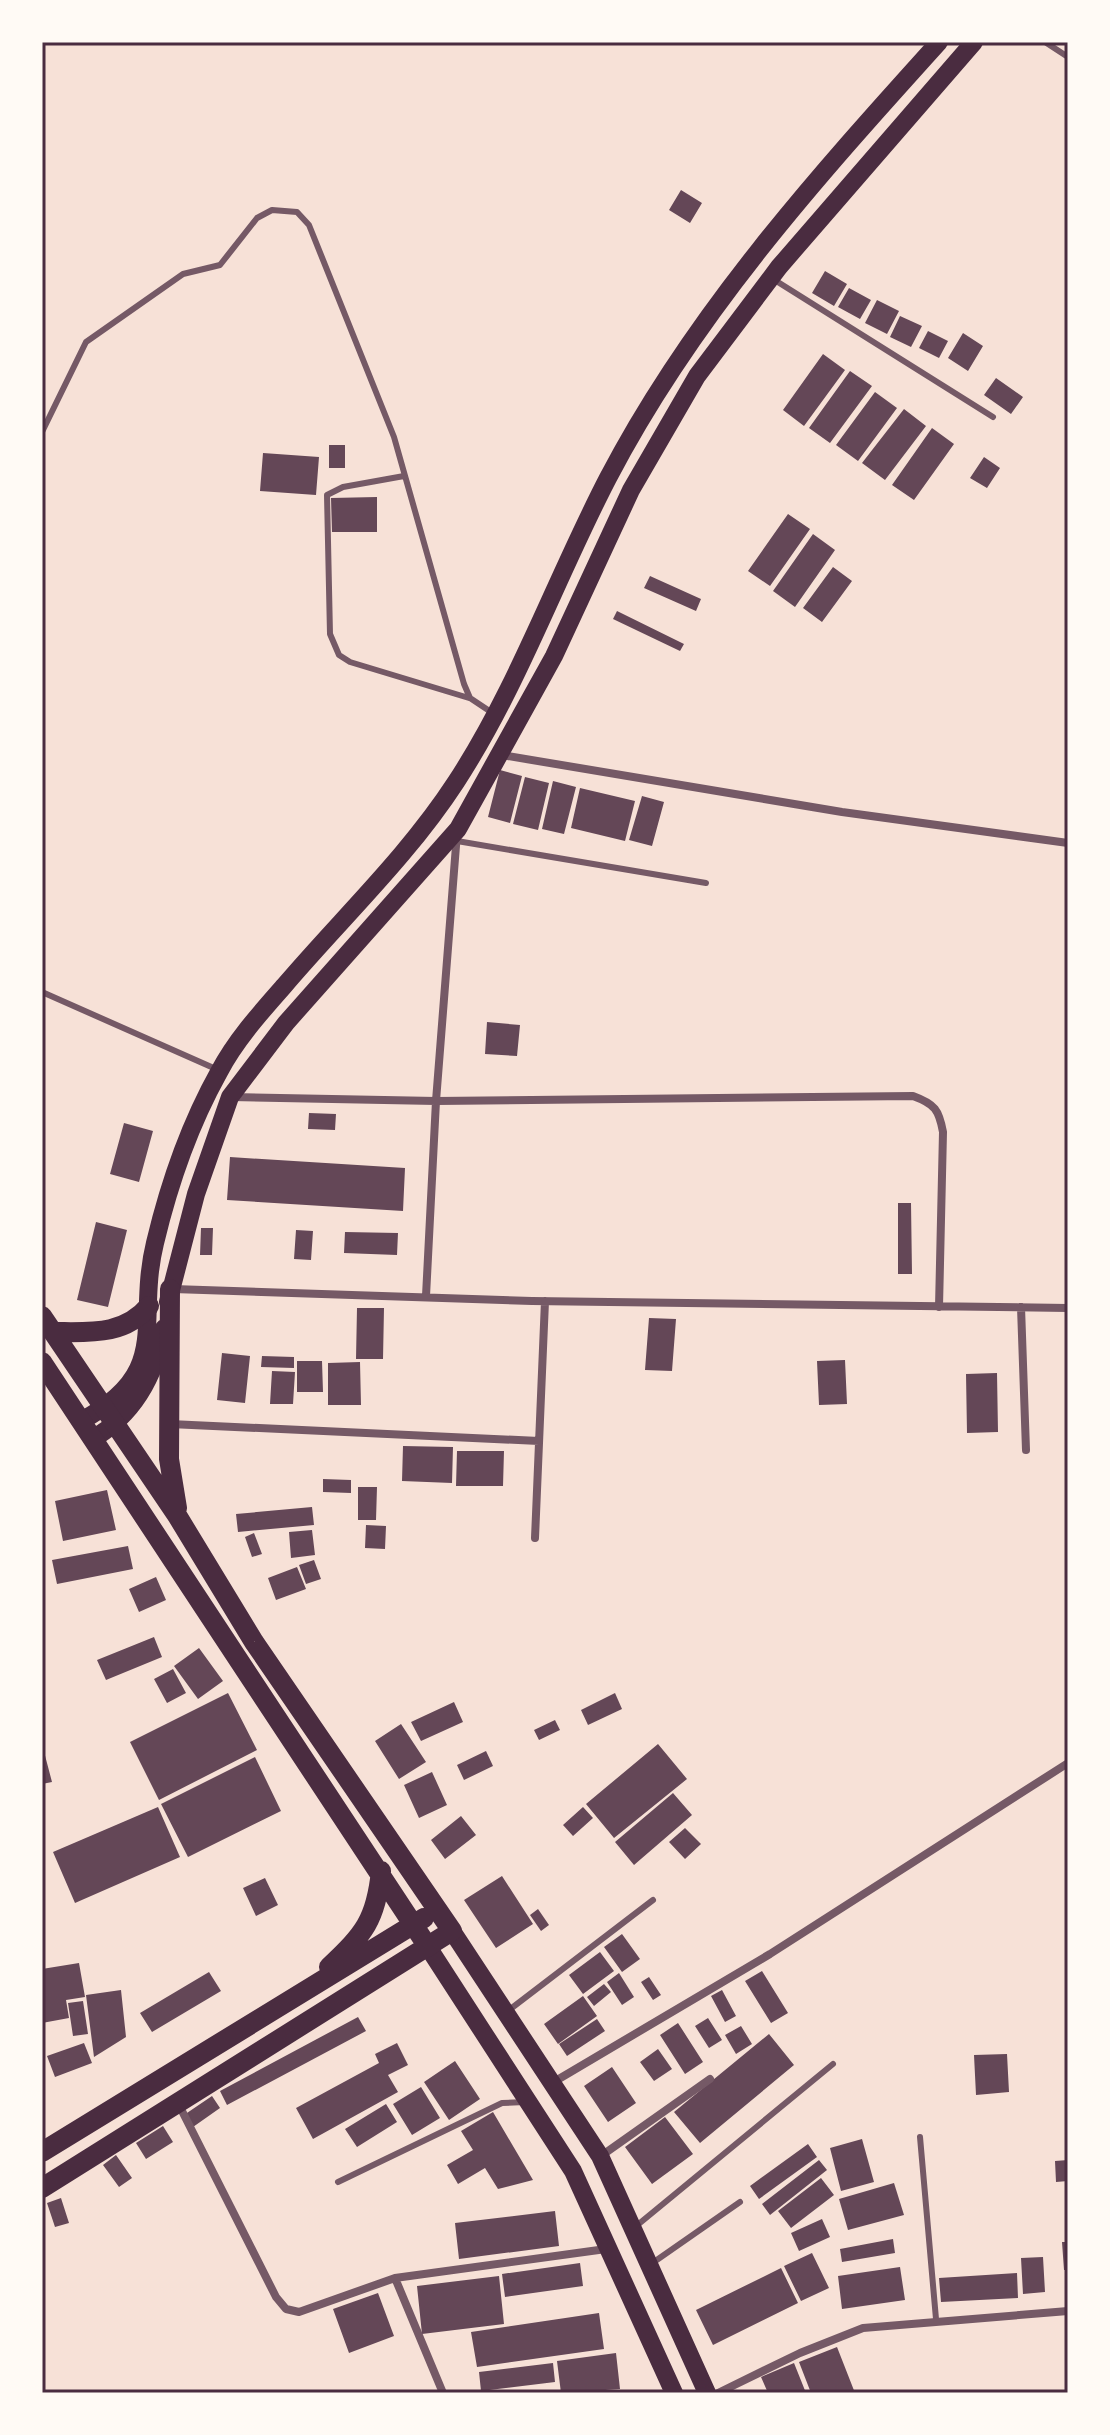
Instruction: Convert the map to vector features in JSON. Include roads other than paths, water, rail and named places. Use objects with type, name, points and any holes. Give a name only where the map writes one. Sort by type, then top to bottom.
[{"type":"highway","points":[[170,1289],[169,1459],[178,1517]]},
{"type":"highway","points":[[48,1324],[97,1332],[128,1326],[149,1306]]},
{"type":"highway","points":[[42,2188],[179,2105],[452,1931],[254,1642],[178,1517],[48,1324]]},
{"type":"highway","points":[[42,1362],[381,1871],[428,1947]]},
{"type":"highway","points":[[297,1997],[352,1946],[371,1922],[377,1906],[381,1871]]},
{"type":"highway","points":[[42,2152],[438,1909]]},
{"type":"main road","points":[[93,1439],[139,1369],[148,1331],[154,1246],[188,1137],[219,1070],[266,1007],[455,784],[494,714],[608,478],[675,362],[758,251],[939,42]]},
{"type":"main road","points":[[81,1421],[110,1416],[151,1376],[161,1342],[170,1289],[196,1194],[230,1097],[286,1023],[457,835],[554,656],[639,477],[697,376],[771,278],[974,42]]},
{"type":"main road","points":[[452,1931],[600,2156],[707,2393]]},
{"type":"main road","points":[[428,1947],[573,2171],[611,2248],[674,2393]]},
{"type":"street","points":[[502,755],[842,812],[1068,843]]},
{"type":"street","points":[[426,1296],[436,1101],[457,835]]},
{"type":"street","points":[[230,1097],[436,1101],[913,1096],[931,1103],[940,1112],[943,1132],[939,1307]]},
{"type":"street","points":[[170,1289],[545,1301],[1068,1308]]},
{"type":"street","points":[[535,1538],[545,1301]]},
{"type":"street","points":[[1021,1307],[1026,1450]]},
{"type":"street","points":[[170,1424],[539,1441]]},
{"type":"street","points":[[552,2083],[770,1954],[1068,1763]]},
{"type":"street","points":[[600,2156],[710,2079]]},
{"type":"street","points":[[179,2105],[276,2297],[286,2309],[299,2312],[395,2278],[611,2248]]},
{"type":"street","points":[[395,2278],[443,2393]]},
{"type":"street","points":[[718,2393],[850,2332],[936,2319],[1068,2311]]},
{"type":"lane","points":[[1045,42],[1068,57]]},
{"type":"lane","points":[[42,432],[86,342],[183,274],[220,265],[257,218],[272,210],[297,212],[309,225],[394,437],[436,592],[470,698]]},
{"type":"lane","points":[[771,278],[993,417]]},
{"type":"lane","points":[[404,476],[343,487],[327,495],[330,634],[339,655],[350,662],[470,698],[494,714]]},
{"type":"lane","points":[[457,835],[706,883]]},
{"type":"lane","points":[[42,992],[219,1070]]},
{"type":"lane","points":[[506,2012],[653,1900]]},
{"type":"lane","points":[[634,2227],[833,2064]]},
{"type":"lane","points":[[338,2182],[502,2103],[529,2102]]},
{"type":"lane","points":[[920,2137],[936,2319]]},
{"type":"lane","points":[[651,2264],[740,2202]]}]
